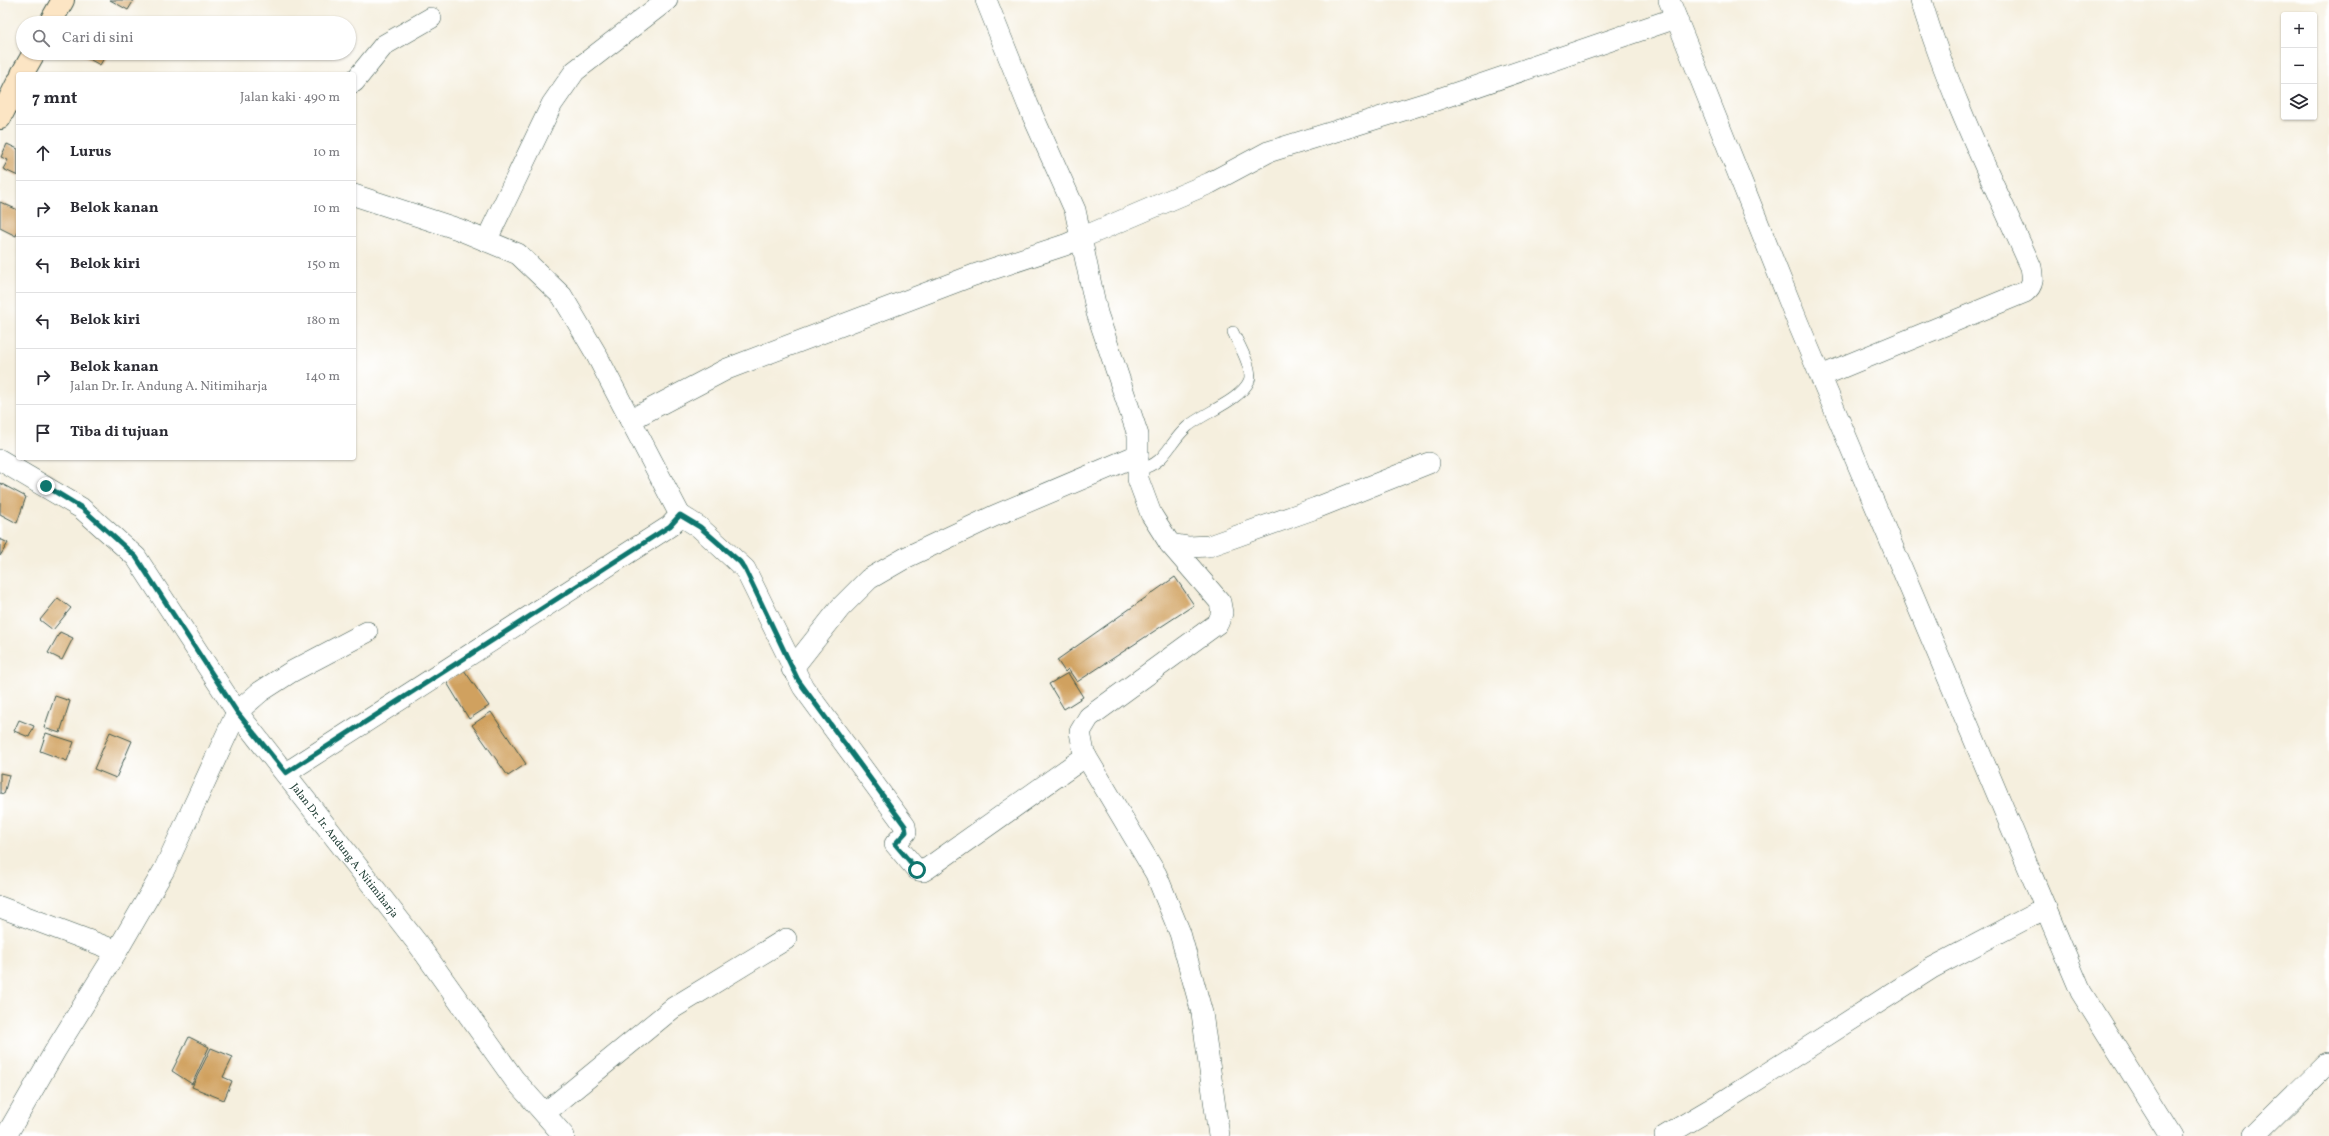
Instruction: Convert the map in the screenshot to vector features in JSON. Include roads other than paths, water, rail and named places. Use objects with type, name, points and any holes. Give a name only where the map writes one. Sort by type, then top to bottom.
[{"type":"main road","points":[[54,16],[63,0]]},
{"type":"main road","points":[[23,72],[30,60]]},
{"type":"main road","points":[[0,118],[16,91]]},
{"type":"street","points":[[486,241],[552,104],[563,86],[575,71],[591,57],[667,0]]},
{"type":"street","points":[[986,0],[1028,105],[1075,210],[1097,313],[1138,435],[1138,479],[1151,514],[1170,544],[1220,602],[1222,613],[1218,623],[1089,717],[1080,732],[1086,756],[1156,874],[1180,933],[1202,1013],[1219,1136]]},
{"type":"street","points":[[1821,376],[2025,292],[2031,287],[2033,278],[2031,268],[1956,98],[1935,45],[1922,0]]},
{"type":"street","points":[[630,420],[727,369],[967,278],[1065,245],[1210,183],[1268,152],[1433,101],[1672,9],[1821,376],[2081,992],[2171,1136]]},
{"type":"street","points":[[356,80],[384,45],[431,18]]},
{"type":"street","points":[[356,196],[458,229],[518,254],[562,296],[596,352],[680,515],[700,527],[740,562],[792,669],[803,687],[905,826],[906,832],[895,844],[917,870],[923,871],[928,868],[1086,756]]},
{"type":"street","name":"Jalan Dr. Ir. Andung A. Nitimiharja","points":[[0,460],[82,508],[136,557],[237,712],[418,944],[514,1079],[564,1136]]},
{"type":"street","points":[[1170,544],[1189,547],[1208,546],[1316,508],[1429,462]]},
{"type":"street","points":[[792,669],[840,608],[869,580],[907,557],[994,516],[1138,463]]},
{"type":"street","points":[[286,773],[670,526],[680,515]]},
{"type":"street","points":[[6,1136],[55,1051],[117,951],[164,870],[237,712],[260,692],[291,672],[366,632]]},
{"type":"street","points":[[0,907],[117,951]]},
{"type":"street","points":[[1665,1136],[1721,1103],[1932,968],[2046,908]]},
{"type":"street","points":[[545,1113],[664,1015],[786,940]]},
{"type":"street","points":[[2254,1136],[2329,1062]]},
{"type":"lane","points":[[1138,463],[1154,466],[1187,427],[1232,398],[1246,386],[1249,381],[1249,368],[1233,332]]}]
